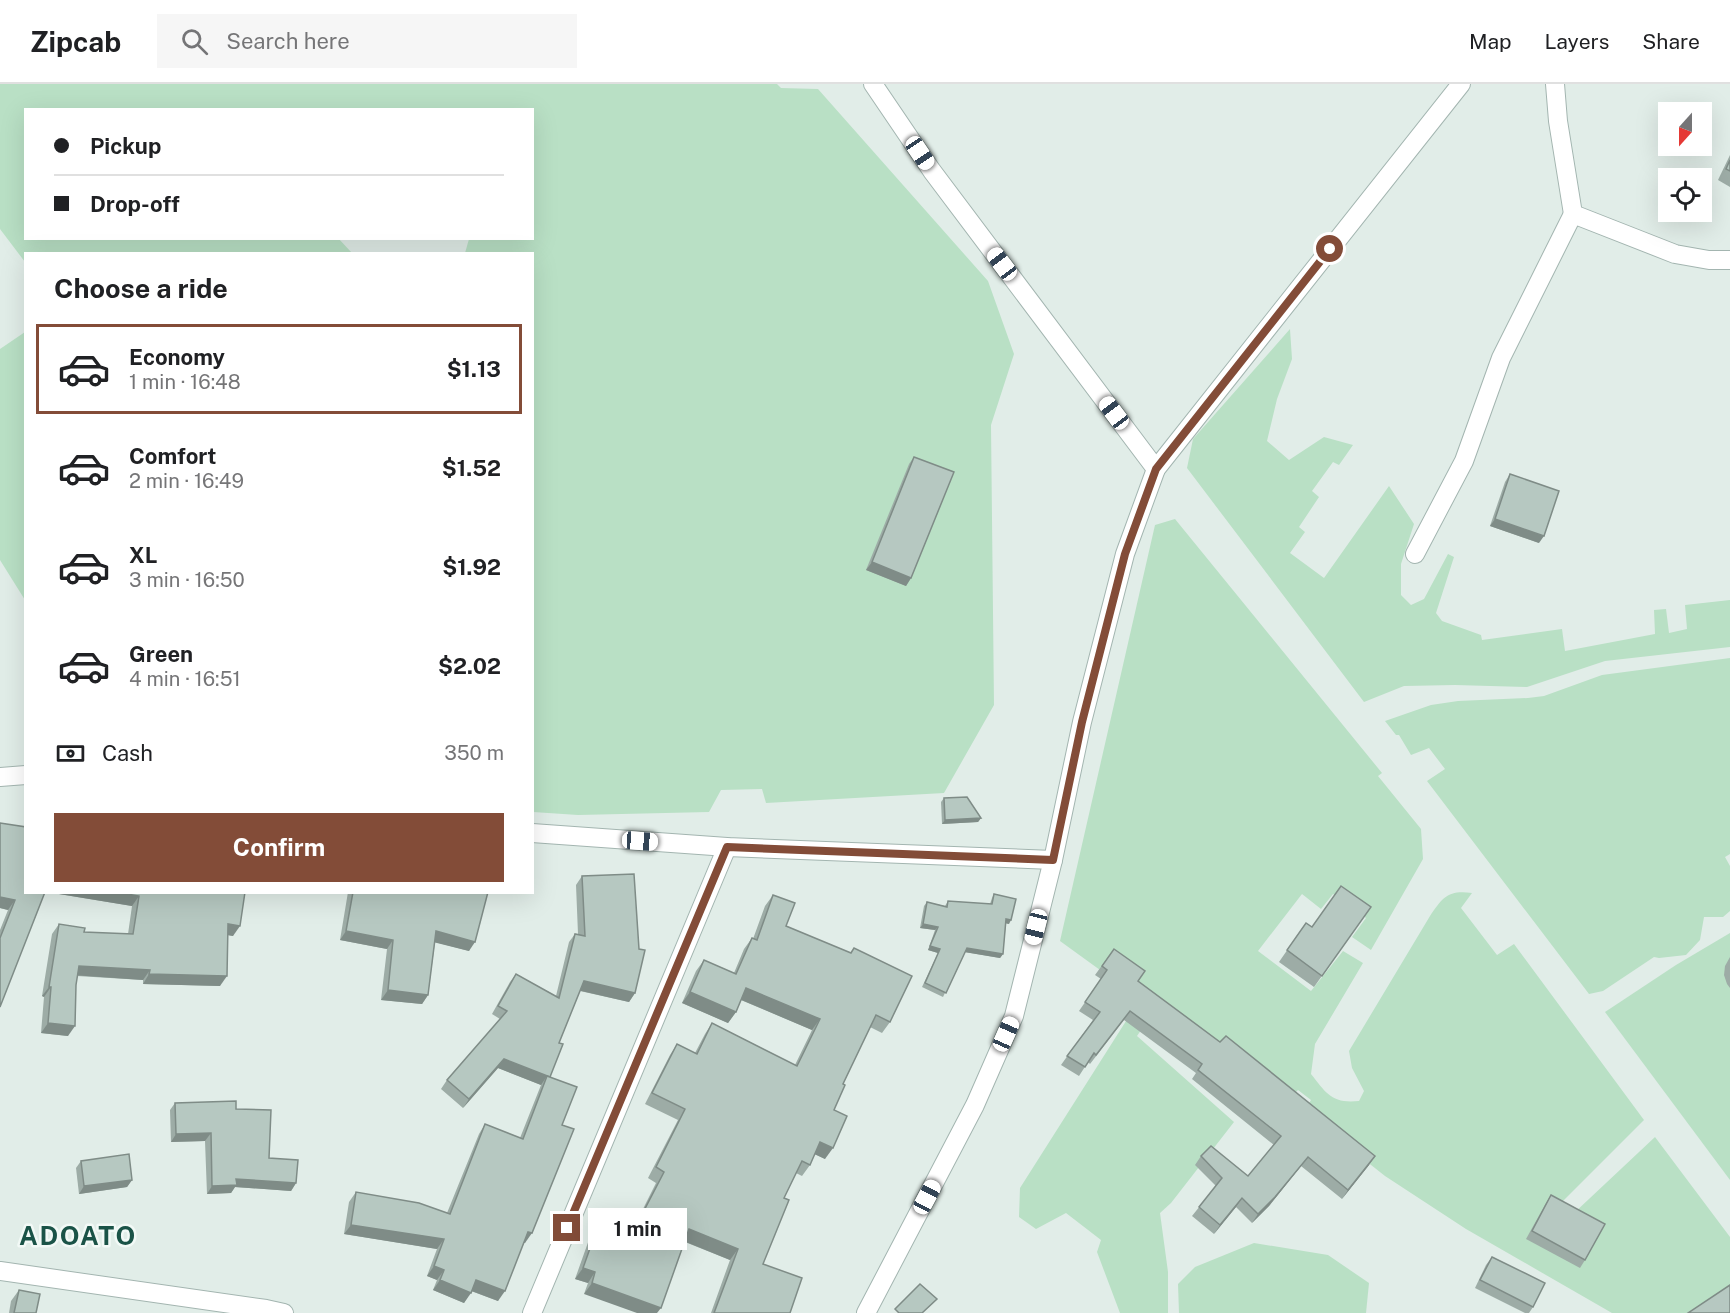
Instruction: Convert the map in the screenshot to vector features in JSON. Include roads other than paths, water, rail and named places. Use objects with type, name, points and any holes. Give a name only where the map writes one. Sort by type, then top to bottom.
[{"type":"street","points":[[873,84],[932,171],[1156,469]]},
{"type":"street","points":[[866,1313],[975,1105],[1014,1016],[1053,860],[1082,722],[1125,554],[1156,469],[1461,84]]},
{"type":"street","points":[[1415,554],[1464,461],[1501,358],[1573,214],[1558,121],[1555,84]]},
{"type":"street","points":[[1573,214],[1675,254],[1709,260],[1730,260]]},
{"type":"street","points":[[0,777],[24,775]]},
{"type":"street","points":[[534,833],[727,847],[1053,860]]},
{"type":"street","points":[[532,1313],[727,847]]},
{"type":"street","points":[[0,1271],[284,1313]]},
{"type":"district","name":"ADOATO","points":[[78,1235]]}]
